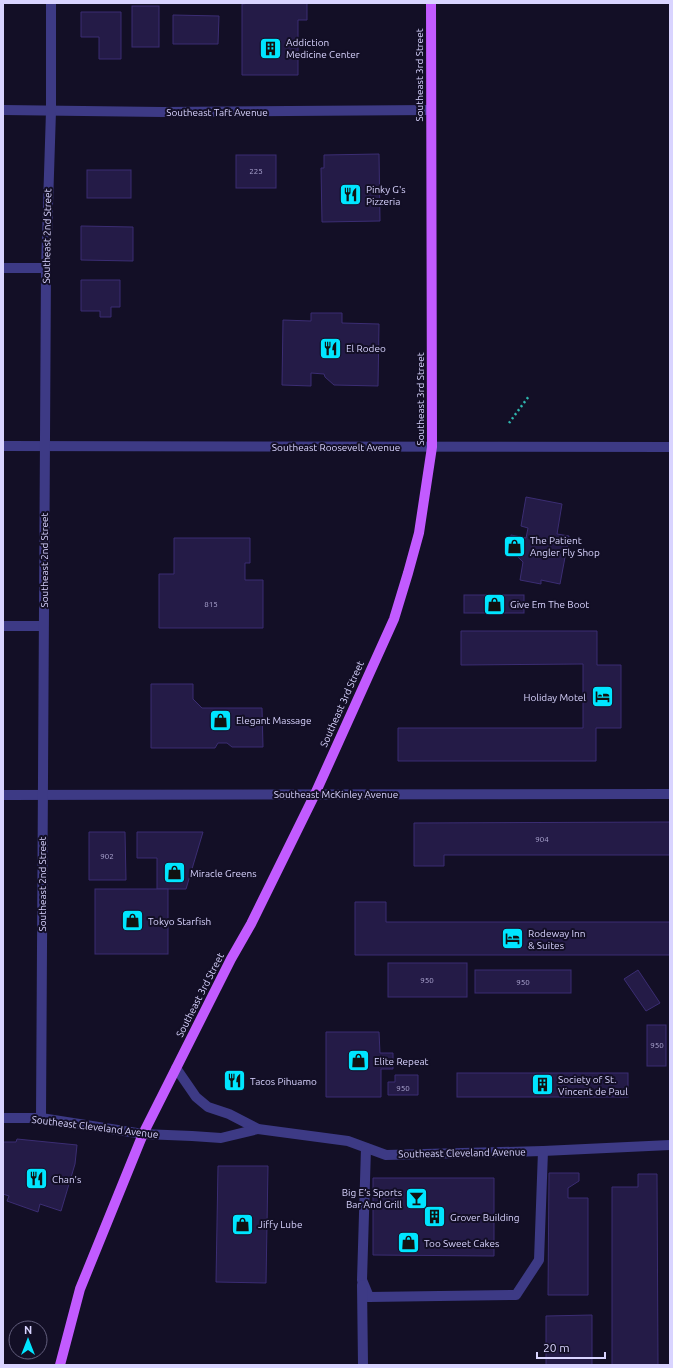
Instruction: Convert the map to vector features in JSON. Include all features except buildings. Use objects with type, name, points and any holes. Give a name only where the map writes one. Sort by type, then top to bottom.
[{"type":"main road","name":"Southeast 3rd Street","points":[[60,1365],[80,1289],[143,1134],[231,959],[251,924],[315,794],[394,618],[419,533],[432,447],[431,3]]},
{"type":"street","name":"Southeast 2nd Street","points":[[41,1118],[46,268],[51,111],[51,3]]},
{"type":"street","name":"Southeast Taft Avenue","points":[[3,110],[163,112],[431,110]]},
{"type":"street","points":[[3,268],[46,268]]},
{"type":"street","name":"Southeast Roosevelt Avenue","points":[[3,446],[670,447]]},
{"type":"street","points":[[3,626],[43,626]]},
{"type":"street","name":"Southeast McKinley Avenue","points":[[3,795],[670,794]]},
{"type":"street","name":"Southeast Cleveland Avenue","points":[[176,1068],[196,1097],[208,1107],[229,1114],[258,1129],[348,1141],[386,1155],[543,1151],[670,1145]]},
{"type":"street","name":"Southeast Cleveland Avenue","points":[[3,1118],[41,1118],[143,1134],[222,1138],[258,1129]]},
{"type":"street","points":[[363,1365],[362,1282],[366,1148]]},
{"type":"street","points":[[362,1282],[369,1297],[516,1296],[539,1260],[543,1151]]},
{"type":"path","points":[[510,423],[529,396]]},
{"type":"place","name":"Addiction Medicine Center","points":[[270,48]]},
{"type":"place","name":"Pinky G's Pizzeria","points":[[350,195]]},
{"type":"place","name":"El Rodeo","points":[[331,348]]},
{"type":"place","name":"The Patient Angler Fly Shop","points":[[514,546]]},
{"type":"place","name":"Give Em The Boot","points":[[494,604]]},
{"type":"place","name":"Holiday Motel","points":[[602,697]]},
{"type":"place","name":"Elegant Massage","points":[[221,720]]},
{"type":"place","name":"Miracle Greens","points":[[174,873]]},
{"type":"place","name":"Tokyo Starfish","points":[[132,921]]},
{"type":"place","name":"Rodeway Inn & Suites","points":[[512,939]]},
{"type":"place","name":"Elite Repeat","points":[[359,1061]]},
{"type":"place","name":"Tacos Pihuamo","points":[[234,1081]]},
{"type":"place","name":"Society of St. Vincent de Paul","points":[[543,1085]]},
{"type":"place","name":"Chan's","points":[[37,1179]]},
{"type":"place","name":"Big E’s Sports Bar And Grill","points":[[417,1198]]},
{"type":"place","name":"Grover Building","points":[[434,1217]]},
{"type":"place","name":"Jiffy Lube","points":[[242,1224]]},
{"type":"place","name":"Too Sweet Cakes","points":[[408,1243]]}]
